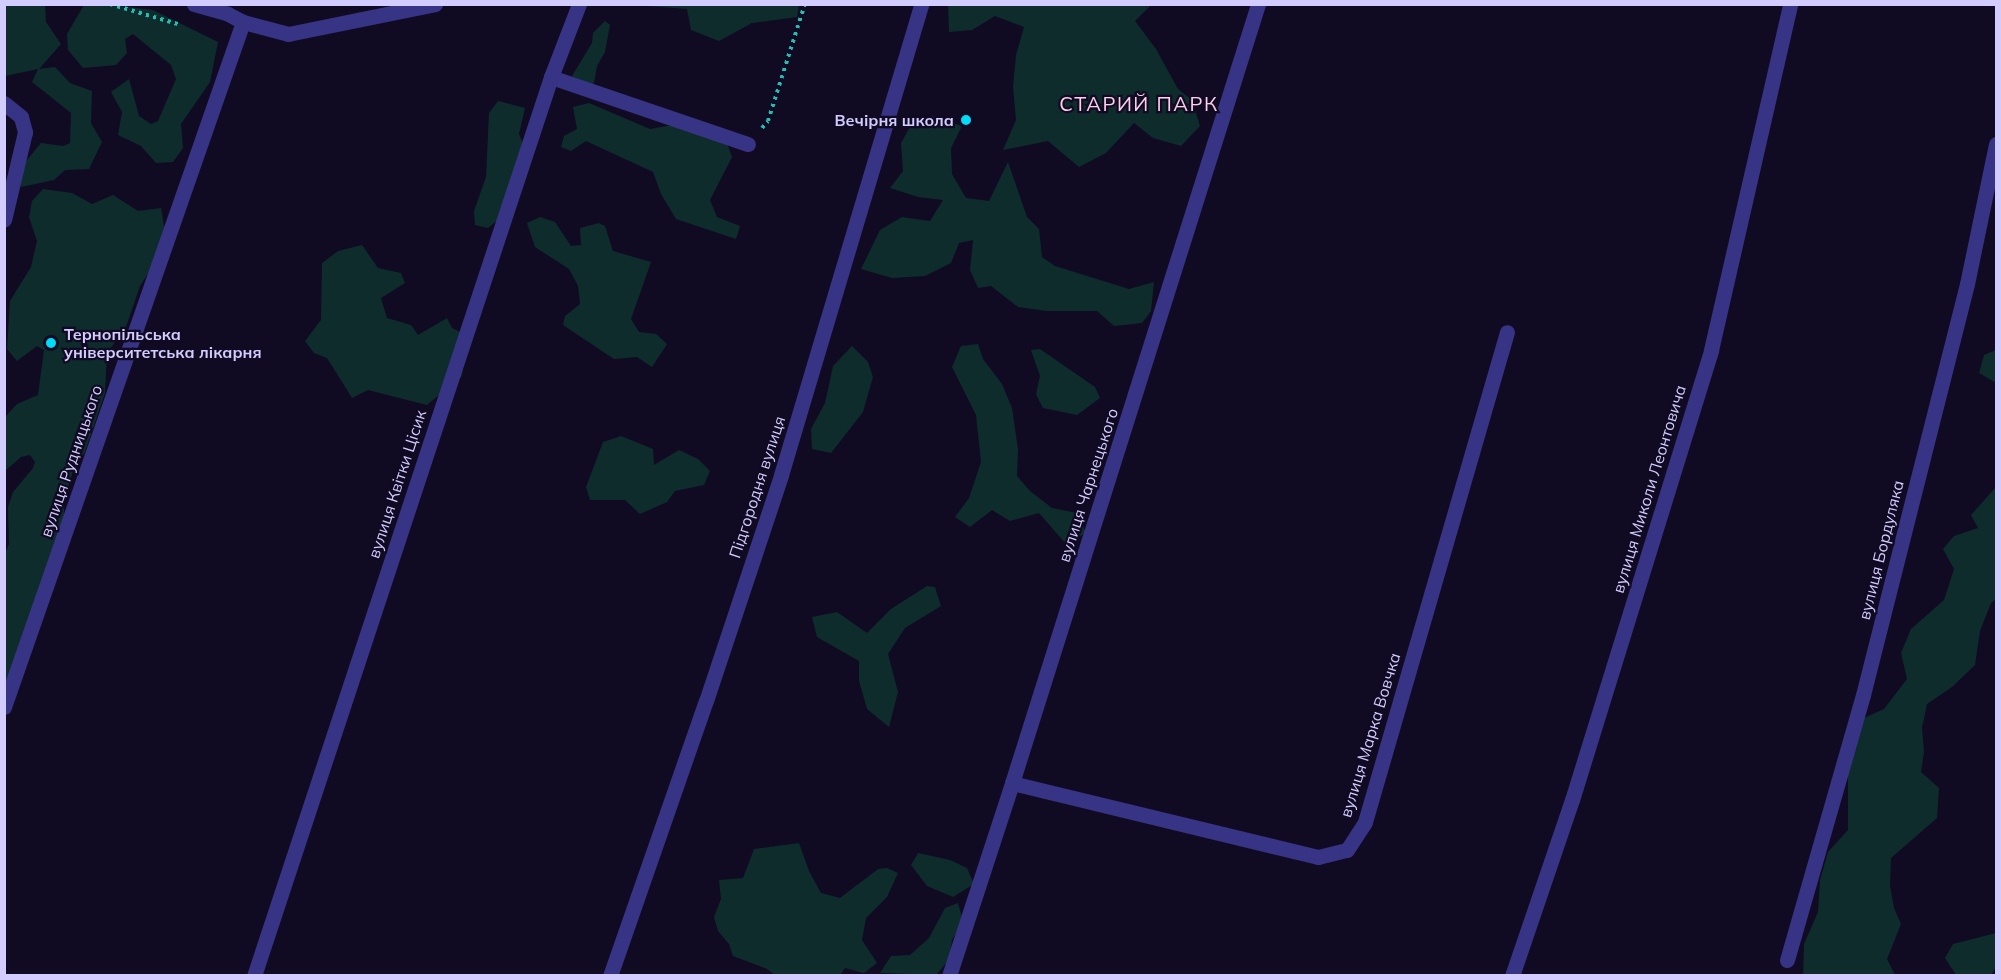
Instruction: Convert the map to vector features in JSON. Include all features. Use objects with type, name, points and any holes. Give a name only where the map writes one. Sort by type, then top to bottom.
[{"type":"street","points":[[194,4],[228,14],[243,22],[288,34],[435,4]]},
{"type":"street","name":"вулиця Квітки Цісик","points":[[254,975],[551,77],[579,4]]},
{"type":"street","name":"Підгородня вулиця","points":[[610,975],[706,701],[781,475],[921,4]]},
{"type":"street","name":"вулиця Чарнецького","points":[[949,975],[1012,783],[1258,4]]},
{"type":"street","name":"вулиця Миколи Леонтовича","points":[[1512,975],[1572,800],[1711,350],[1790,4]]},
{"type":"street","name":"вулиця Рудницького","points":[[4,707],[243,22]]},
{"type":"street","points":[[551,77],[748,144]]},
{"type":"street","points":[[4,104],[21,117],[25,132],[4,220]]},
{"type":"street","name":"вулиця Бордуляка","points":[[1787,960],[1866,684],[1967,284],[1996,144]]},
{"type":"street","name":"вулиця Марка Вовчка","points":[[1012,783],[1318,857],[1347,850],[1365,822],[1507,332]]},
{"type":"path","points":[[110,4],[184,26]]},
{"type":"path","points":[[748,144],[768,121],[805,4]]},
{"type":"green space","points":[[103,4],[153,10],[218,42],[210,82],[181,124],[183,148],[173,162],[156,163],[141,146],[118,135],[122,112],[111,92],[129,79],[139,116],[151,124],[158,121],[176,79],[171,65],[133,34],[125,39],[127,53],[116,65],[83,68],[68,50],[67,34],[84,5]]},
{"type":"green space","points":[[799,4],[797,17],[752,23],[719,41],[691,30],[687,9],[634,5]]},
{"type":"green space","points":[[948,4],[1151,5],[1135,21],[1156,49],[1178,89],[1192,100],[1200,126],[1181,146],[1153,138],[1134,123],[1106,153],[1079,167],[1048,141],[1003,150],[1016,120],[1013,87],[1016,55],[1024,27],[995,16],[972,30],[949,32]]},
{"type":"green space","points":[[5,5],[45,5],[46,22],[61,44],[39,69],[55,67],[70,83],[92,91],[91,123],[102,142],[89,169],[65,170],[54,180],[21,187],[17,172],[41,143],[63,146],[70,143],[71,113],[32,82],[38,69],[5,76]]},
{"type":"green space","points":[[605,21],[610,25],[605,52],[597,66],[594,83],[585,91],[572,76],[592,43],[593,33]]},
{"type":"green space","points":[[498,101],[525,108],[519,134],[524,146],[516,160],[527,176],[515,206],[488,228],[475,225],[474,211],[486,177],[489,113]]},
{"type":"green space","points":[[589,103],[650,129],[695,121],[722,129],[732,157],[710,200],[717,217],[740,226],[736,239],[676,219],[661,194],[653,172],[586,141],[571,151],[561,147],[564,136],[577,129],[573,107]]},
{"type":"green space","points":[[933,116],[962,126],[951,148],[952,174],[966,198],[989,201],[1008,162],[1027,217],[1039,229],[1042,257],[1055,266],[1129,289],[1154,282],[1151,311],[1142,323],[1114,326],[1097,311],[1047,311],[1018,307],[991,286],[978,288],[970,270],[973,240],[959,243],[951,263],[925,276],[892,278],[861,269],[880,230],[902,217],[930,221],[943,200],[918,197],[890,188],[903,171],[901,143],[911,125]]},
{"type":"green space","points":[[43,189],[72,193],[92,204],[113,195],[138,211],[161,208],[167,244],[140,286],[126,327],[107,353],[105,393],[85,452],[73,471],[64,502],[64,526],[5,684],[4,556],[9,544],[8,507],[13,492],[33,468],[35,462],[30,455],[21,457],[5,471],[5,417],[17,404],[38,395],[44,350],[37,346],[17,361],[7,349],[10,301],[31,267],[37,241],[29,217],[32,201]]},
{"type":"green space","points":[[540,217],[555,222],[571,246],[581,245],[580,228],[599,223],[605,226],[613,251],[651,262],[631,319],[639,332],[656,334],[667,344],[652,367],[637,357],[614,359],[563,325],[565,316],[580,304],[578,286],[569,269],[535,247],[527,223]]},
{"type":"green space","points":[[362,245],[378,268],[401,273],[405,283],[381,298],[387,318],[411,325],[418,335],[447,318],[452,328],[467,335],[462,376],[427,405],[368,390],[352,398],[327,358],[314,353],[305,341],[321,320],[322,263],[338,251]]},
{"type":"green space","points":[[978,344],[983,359],[1002,384],[1012,408],[1018,449],[1017,476],[1030,491],[1052,508],[1077,513],[1086,533],[1066,544],[1039,513],[1010,521],[992,510],[970,527],[955,517],[969,498],[981,462],[976,415],[952,367],[961,346]]},
{"type":"green space","points":[[852,346],[868,362],[873,377],[863,412],[831,453],[812,449],[811,429],[825,403],[833,366]]},
{"type":"green space","points":[[1040,349],[1095,387],[1100,398],[1077,415],[1043,408],[1036,394],[1040,376],[1031,350]]},
{"type":"green space","points":[[1996,350],[1996,383],[1979,373],[1984,355]]},
{"type":"green space","points":[[621,436],[653,449],[654,465],[679,450],[698,459],[710,471],[704,485],[675,491],[667,502],[640,514],[625,500],[590,500],[586,487],[603,442]]},
{"type":"green space","points":[[1996,487],[1996,599],[1991,603],[1980,631],[1975,665],[1952,687],[1927,704],[1922,728],[1924,752],[1921,772],[1939,788],[1937,818],[1891,858],[1890,886],[1894,908],[1901,924],[1887,959],[1895,975],[1803,976],[1804,944],[1818,912],[1820,880],[1828,852],[1848,830],[1848,773],[1862,719],[1884,709],[1907,679],[1901,653],[1911,629],[1944,600],[1954,569],[1943,549],[1954,536],[1978,528],[1971,515]]},
{"type":"green space","points":[[927,586],[935,587],[941,606],[905,628],[888,654],[898,692],[889,727],[867,709],[859,681],[859,661],[817,637],[812,617],[837,612],[867,633],[891,609]]},
{"type":"green space","points":[[799,843],[809,871],[821,893],[840,898],[878,869],[887,868],[898,873],[887,897],[866,918],[862,940],[877,963],[864,973],[845,968],[840,975],[775,975],[767,969],[733,956],[729,944],[718,931],[714,917],[721,899],[719,880],[743,878],[754,849]]},
{"type":"green space","points":[[918,853],[950,860],[967,868],[974,884],[953,897],[927,886],[911,865]]},
{"type":"green space","points":[[958,903],[963,921],[952,940],[949,960],[936,975],[880,973],[891,956],[910,955],[929,938],[945,908]]},
{"type":"green space","points":[[1996,933],[1996,967],[1991,975],[1956,975],[1945,958],[1953,944]]},
{"type":"place","name":"Вечірня школа","points":[[966,120]]},
{"type":"place","name":"Тернопільська університетська лікарня","points":[[51,343]]},
{"type":"district","name":"СТАРИЙ ПАРК","points":[[1139,103]]}]
